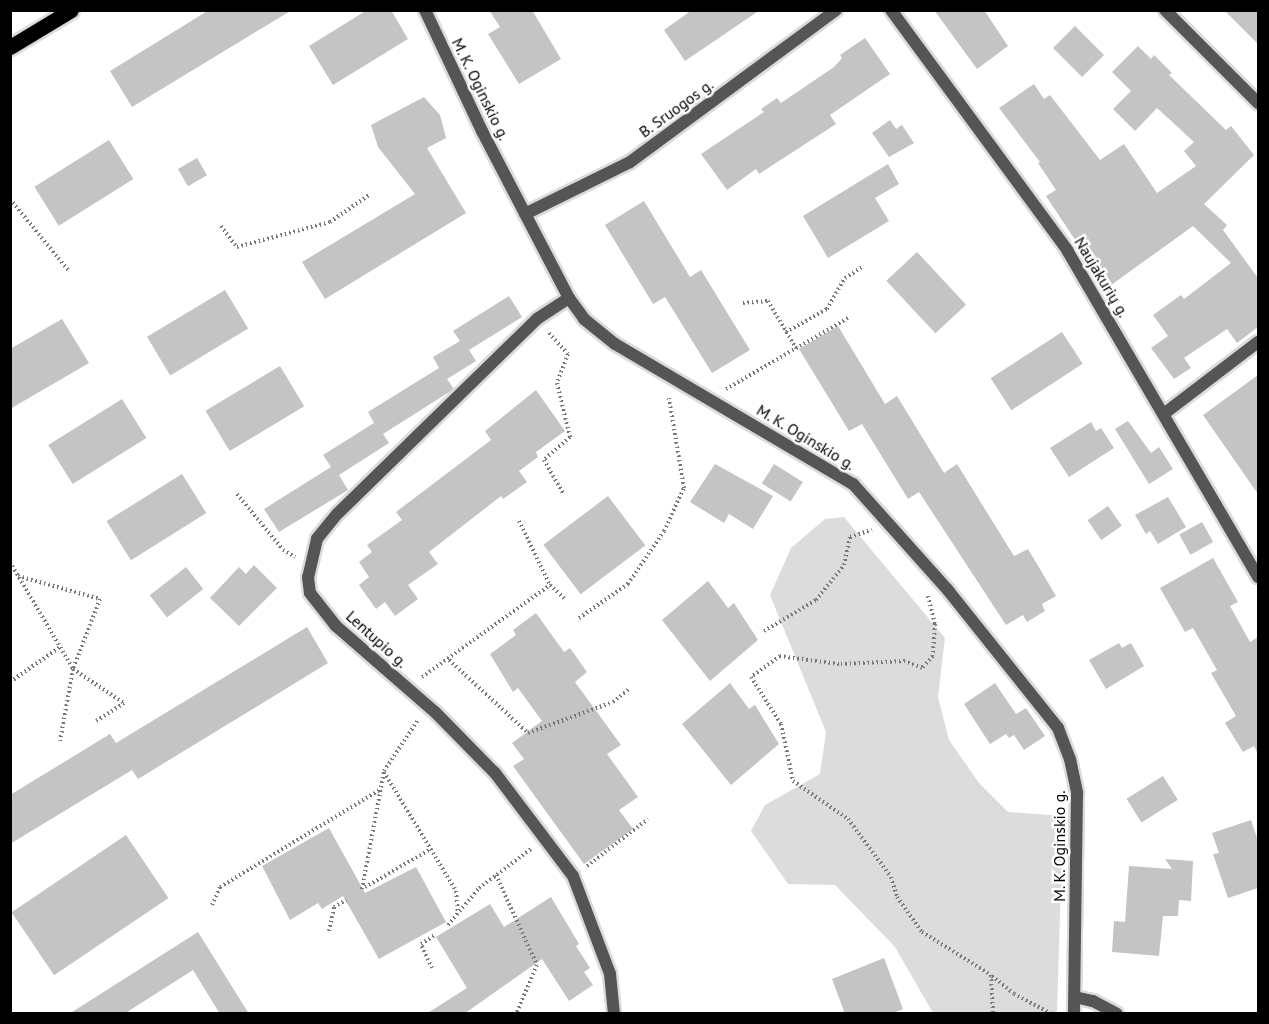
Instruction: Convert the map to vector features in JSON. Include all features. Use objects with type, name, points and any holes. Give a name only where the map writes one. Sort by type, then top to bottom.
[{"type":"main road","points":[[10,47],[70,10]]},
{"type":"street","name":"M. K. Oginskio g.","points":[[425,10],[568,298],[599,333],[832,470],[882,515],[1040,702],[1058,728],[1070,759],[1077,793],[1074,1014]]},
{"type":"street","name":"B. Sruogos g.","points":[[525,214],[630,162],[836,10]]},
{"type":"street","name":"Naujakurių g.","points":[[891,10],[1067,250],[1165,413],[1258,577]]},
{"type":"street","points":[[1165,10],[1258,102]]},
{"type":"street","name":"Lentupio g.","points":[[568,298],[537,319],[337,514],[317,539],[309,565],[310,593],[336,626],[428,706],[495,773],[546,838],[573,876],[609,974],[614,1014]]},
{"type":"street","points":[[1165,413],[1258,342]]},
{"type":"street","points":[[1075,997],[1093,1001],[1117,1014]]},
{"type":"path","points":[[221,226],[237,247],[330,222],[369,195]]},
{"type":"path","points":[[10,199],[69,271]]},
{"type":"path","points":[[10,208],[15,205]]},
{"type":"path","points":[[786,332],[827,309],[844,278],[862,267]]},
{"type":"path","points":[[743,303],[768,301],[796,348]]},
{"type":"path","points":[[709,399],[848,318]]},
{"type":"path","points":[[550,333],[568,354],[557,383],[570,437],[544,460],[563,493]]},
{"type":"path","points":[[579,618],[628,584],[664,531],[684,488],[665,373]]},
{"type":"path","points":[[237,494],[283,550]]},
{"type":"path","points":[[764,631],[816,600],[844,565],[850,537],[865,535],[878,526],[882,515]]},
{"type":"path","points":[[519,521],[550,585],[566,600]]},
{"type":"path","points":[[10,562],[73,669],[124,703],[96,721]]},
{"type":"path","points":[[18,576],[100,599],[73,669],[60,741]]},
{"type":"path","points":[[935,576],[927,581],[935,624],[933,656],[922,668],[905,661],[839,664],[780,656],[750,677],[781,724],[793,781],[848,819],[891,877],[897,897],[922,932],[991,975],[1014,994],[1052,1014]]},
{"type":"path","points":[[407,687],[449,660],[550,585]]},
{"type":"path","points":[[10,682],[60,647]]},
{"type":"path","points":[[449,660],[528,733],[614,702],[629,689]]},
{"type":"path","points":[[428,706],[384,771],[363,888],[431,849]]},
{"type":"path","points":[[384,771],[456,891],[458,913]]},
{"type":"path","points":[[212,905],[220,887],[381,789]]},
{"type":"path","points":[[573,876],[648,819]]},
{"type":"path","points":[[448,926],[479,888],[546,838]]},
{"type":"path","points":[[496,875],[537,966],[516,1014]]},
{"type":"path","points":[[329,931],[334,907],[346,900]]},
{"type":"path","points":[[432,968],[421,944],[435,935]]},
{"type":"path","points":[[991,975],[993,1014]]},
{"type":"shaded area","points":[[844,517],[945,638],[938,697],[949,740],[979,783],[1008,812],[1063,816],[1057,1013],[933,1013],[895,947],[835,885],[788,884],[751,831],[765,805],[820,774],[826,732],[770,595],[791,548],[825,519]]},
{"type":"building","points":[[209,10],[292,10],[132,107],[110,71]]},
{"type":"building","points":[[367,10],[391,10],[408,39],[333,85],[309,46]]},
{"type":"building","points":[[489,10],[532,10],[561,59],[519,84],[488,34],[500,27]]},
{"type":"building","points":[[692,10],[760,10],[685,61],[664,30]]},
{"type":"building","points":[[934,10],[984,10],[1008,46],[977,69]]},
{"type":"building","points":[[1224,10],[1258,10],[1258,44]]},
{"type":"building","points":[[1075,26],[1104,55],[1082,77],[1053,48]]},
{"type":"building","points":[[865,38],[890,74],[830,115],[836,124],[759,174],[756,169],[727,190],[701,154],[764,112],[761,109],[777,98],[781,103],[834,67],[842,58],[840,55]]},
{"type":"building","points":[[1138,46],[1151,59],[1154,55],[1172,73],[1169,75],[1226,130],[1231,126],[1254,155],[1204,204],[1227,225],[1223,230],[1258,278],[1258,327],[1237,343],[1227,329],[1184,358],[1191,368],[1174,379],[1151,348],[1168,336],[1153,315],[1181,295],[1184,299],[1231,263],[1193,226],[1107,288],[1046,196],[1056,190],[1038,163],[1040,162],[999,108],[1034,84],[1044,99],[1050,95],[1100,160],[1124,144],[1157,193],[1196,166],[1184,151],[1194,142],[1157,108],[1135,131],[1113,109],[1131,91],[1112,72]]},
{"type":"building","points":[[424,97],[440,115],[446,138],[427,148],[466,213],[325,299],[302,262],[415,194],[378,147],[371,125]]},
{"type":"building","points":[[890,120],[896,129],[902,125],[914,143],[889,157],[872,133]]},
{"type":"building","points":[[109,140],[133,179],[59,226],[34,187]]},
{"type":"building","points":[[197,158],[207,175],[188,186],[178,169]]},
{"type":"building","points":[[888,164],[899,184],[875,198],[889,221],[828,258],[803,216]]},
{"type":"building","points":[[644,201],[690,277],[701,270],[750,350],[712,373],[665,297],[653,304],[605,225]]},
{"type":"building","points":[[917,252],[966,305],[935,333],[886,281]]},
{"type":"building","points":[[225,290],[248,329],[170,375],[147,337]]},
{"type":"building","points":[[509,296],[522,317],[469,350],[476,361],[447,379],[454,389],[383,434],[389,443],[339,475],[348,490],[279,532],[264,509],[331,467],[323,455],[374,423],[368,412],[439,368],[433,357],[460,341],[453,331]]},
{"type":"building","points":[[62,319],[89,363],[10,409],[10,349]]},
{"type":"building","points":[[838,326],[885,404],[897,396],[944,473],[957,464],[1014,556],[1028,549],[1056,596],[1042,604],[1045,611],[1027,622],[1023,615],[1006,625],[919,492],[908,499],[862,424],[849,431],[799,349]]},
{"type":"building","points":[[1062,332],[1083,364],[1011,410],[991,378]]},
{"type":"building","points":[[280,366],[304,406],[230,451],[205,411]]},
{"type":"building","points":[[1258,375],[1258,494],[1203,415]]},
{"type":"building","points":[[536,390],[565,431],[536,452],[538,457],[519,471],[527,482],[503,499],[501,496],[429,552],[438,564],[408,585],[418,599],[395,616],[385,602],[376,609],[359,585],[369,577],[359,562],[372,552],[367,545],[402,520],[396,512],[491,440],[485,431]]},
{"type":"building","points":[[122,399],[146,438],[73,484],[48,445]]},
{"type":"building","points":[[1128,421],[1151,453],[1159,447],[1173,469],[1149,484],[1115,429]]},
{"type":"building","points":[[1091,422],[1096,431],[1101,428],[1114,448],[1069,477],[1050,448]]},
{"type":"building","points":[[715,464],[773,496],[753,529],[729,514],[724,523],[690,502]]},
{"type":"building","points":[[774,464],[803,482],[791,502],[762,484]]},
{"type":"building","points":[[182,474],[206,513],[131,560],[107,521]]},
{"type":"building","points":[[608,496],[645,546],[581,594],[543,545]]},
{"type":"building","points":[[1168,497],[1186,527],[1158,544],[1150,531],[1146,534],[1135,515]]},
{"type":"building","points":[[1108,506],[1122,526],[1101,540],[1088,520]]},
{"type":"building","points":[[1202,522],[1213,542],[1190,555],[1179,535]]},
{"type":"building","points":[[1213,558],[1238,602],[1230,606],[1250,642],[1258,637],[1258,754],[1254,746],[1243,752],[1225,723],[1236,716],[1211,673],[1217,670],[1193,628],[1185,632],[1160,588]]},
{"type":"building","points":[[254,565],[277,588],[239,626],[210,598],[239,567],[246,574]]},
{"type":"building","points":[[186,567],[203,589],[167,617],[150,595]]},
{"type":"building","points":[[708,581],[728,608],[734,603],[758,640],[710,681],[662,620]]},
{"type":"building","points":[[536,613],[564,652],[570,648],[587,672],[575,682],[621,745],[607,754],[638,797],[619,810],[633,829],[584,864],[513,766],[524,759],[512,743],[542,721],[518,688],[513,692],[490,654],[516,635],[513,630]]},
{"type":"building","points":[[307,627],[328,663],[138,779],[132,770],[10,844],[10,795],[110,734],[116,743]]},
{"type":"building","points":[[1119,643],[1122,648],[1131,643],[1144,666],[1106,689],[1089,660]]},
{"type":"building","points":[[730,683],[749,709],[755,705],[779,744],[731,785],[682,724]]},
{"type":"building","points":[[995,683],[1016,714],[1026,708],[1045,736],[1024,750],[1014,735],[1009,738],[1006,734],[990,744],[964,704]]},
{"type":"building","points":[[1163,776],[1178,800],[1141,823],[1127,799]]},
{"type":"building","points":[[1251,820],[1258,841],[1258,888],[1228,898],[1213,854],[1219,853],[1212,833]]},
{"type":"building","points":[[329,828],[365,893],[416,867],[446,922],[379,959],[343,896],[322,909],[318,903],[290,920],[262,866]]},
{"type":"building","points":[[126,835],[168,898],[54,975],[12,912]]},
{"type":"building","points":[[1165,859],[1193,861],[1191,901],[1179,900],[1178,916],[1163,916],[1159,956],[1112,952],[1114,921],[1125,922],[1129,866],[1172,869]]},
{"type":"building","points":[[551,897],[579,944],[576,946],[590,968],[584,972],[593,985],[569,1001],[542,959],[464,1014],[426,1014],[467,988],[436,937],[490,904],[504,927]]},
{"type":"building","points":[[198,932],[249,1014],[220,1014],[193,970],[124,1014],[69,1014]]},
{"type":"building","points":[[884,958],[903,1009],[891,1014],[845,1014],[832,979]]}]
